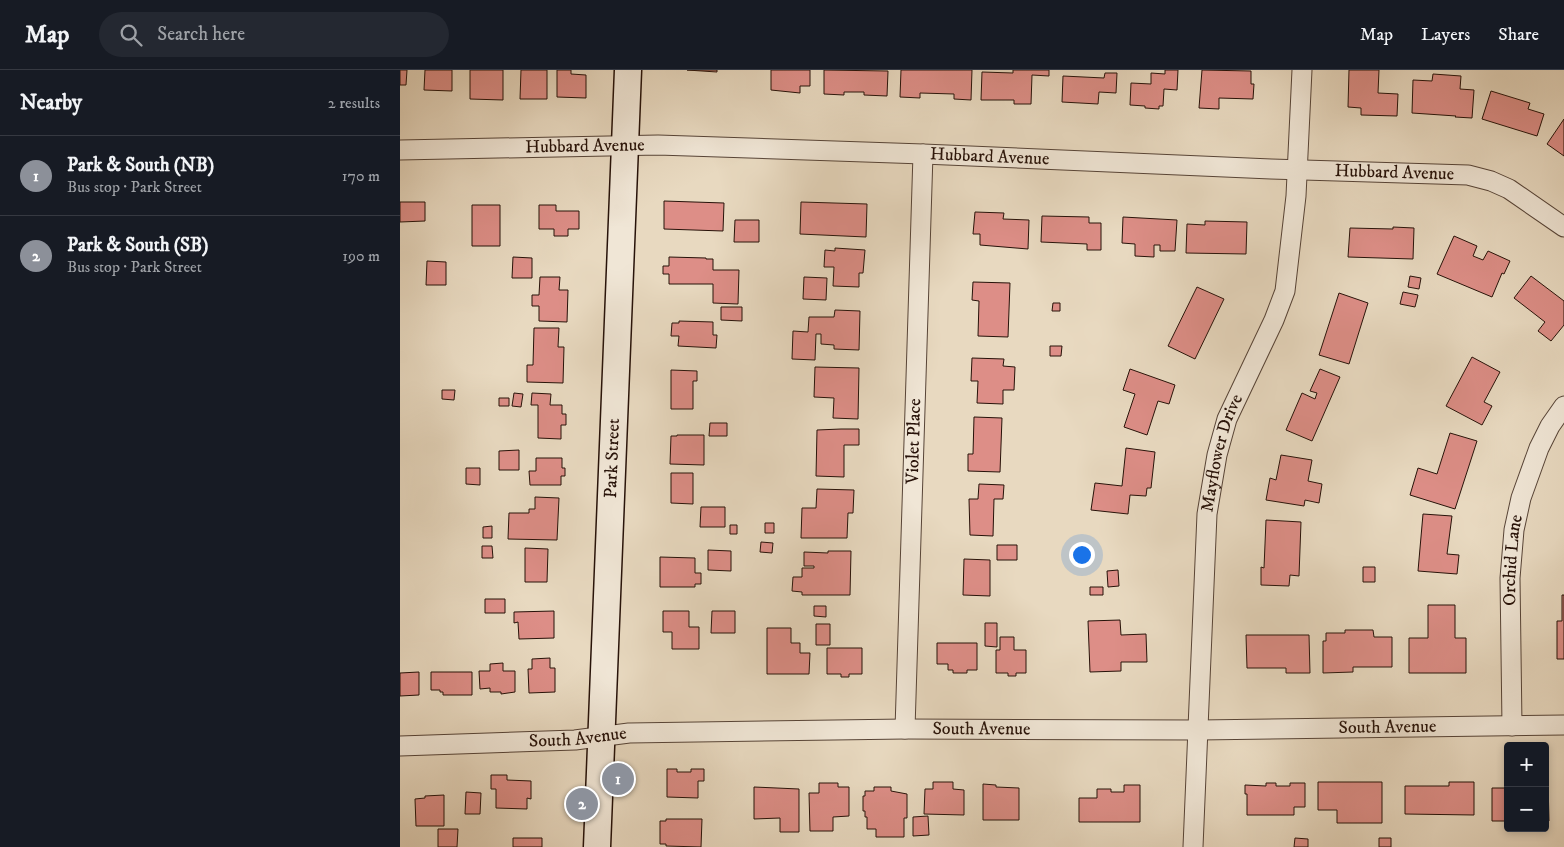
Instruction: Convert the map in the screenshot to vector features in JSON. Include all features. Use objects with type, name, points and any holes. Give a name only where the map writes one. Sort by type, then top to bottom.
[{"type":"main road","name":"Park Street","points":[[597,847],[628,70]]},
{"type":"street","name":"Mayflower Drive","points":[[1193,847],[1207,514],[1217,455],[1227,419],[1274,320],[1285,290],[1298,170],[1302,70]]},
{"type":"street","name":"Hubbard Avenue","points":[[400,150],[625,144],[1468,175],[1509,189],[1564,227]]},
{"type":"street","name":"Violet Place","points":[[905,729],[923,154]]},
{"type":"street","name":"Orchid Lane","points":[[1512,726],[1510,578],[1514,530],[1521,498],[1539,448],[1550,426],[1564,406]]},
{"type":"street","name":"South Avenue","points":[[400,746],[575,740],[629,732],[905,729],[1199,730],[1564,726]]},
{"type":"building","points":[[400,70],[407,70],[406,85],[400,85]]},
{"type":"building","points":[[425,70],[452,70],[452,91],[424,90]]},
{"type":"building","points":[[470,70],[503,70],[503,100],[470,99]]},
{"type":"building","points":[[521,70],[547,70],[547,99],[520,99]]},
{"type":"building","points":[[557,70],[571,70],[571,74],[586,75],[586,98],[557,97]]},
{"type":"building","points":[[687,70],[717,70],[717,72]]},
{"type":"building","points":[[771,70],[810,70],[810,86],[800,86],[800,93],[771,90]]},
{"type":"building","points":[[824,70],[888,71],[887,96],[864,95],[864,92],[844,92],[844,95],[824,94]]},
{"type":"building","points":[[901,70],[972,70],[971,100],[954,99],[954,94],[920,93],[920,98],[900,97]]},
{"type":"building","points":[[1013,70],[1049,70],[1049,76],[1032,75],[1031,104],[1014,104],[1014,100],[981,100],[982,72],[1013,73]]},
{"type":"building","points":[[1165,70],[1178,70],[1177,90],[1164,89],[1163,106],[1159,106],[1159,109],[1130,105],[1131,83],[1151,84],[1151,73],[1165,74]]},
{"type":"building","points":[[1202,70],[1251,71],[1251,84],[1254,84],[1253,99],[1219,98],[1219,109],[1199,108]]},
{"type":"building","points":[[1349,70],[1379,70],[1378,93],[1398,94],[1397,116],[1361,115],[1361,108],[1348,107]]},
{"type":"building","points":[[1105,73],[1117,73],[1116,93],[1099,92],[1098,104],[1062,102],[1063,76],[1104,78]]},
{"type":"building","points":[[1433,74],[1461,76],[1460,89],[1474,90],[1472,118],[1412,113],[1413,80],[1432,81]]},
{"type":"building","points":[[1491,91],[1530,103],[1528,109],[1544,114],[1537,136],[1482,119]]},
{"type":"building","points":[[1564,119],[1564,156],[1547,144]]},
{"type":"building","points":[[664,201],[724,203],[723,231],[664,229]]},
{"type":"building","points":[[400,202],[425,202],[425,221],[400,222]]},
{"type":"building","points":[[801,202],[867,204],[866,237],[800,234]]},
{"type":"building","points":[[472,205],[500,205],[500,246],[472,246]]},
{"type":"building","points":[[539,205],[556,205],[556,211],[579,211],[579,229],[568,229],[568,236],[554,236],[554,229],[539,229]]},
{"type":"building","points":[[975,212],[1004,213],[1003,219],[1029,220],[1028,249],[980,245],[980,234],[973,234]]},
{"type":"building","points":[[1042,216],[1089,217],[1089,223],[1101,223],[1101,250],[1087,250],[1087,244],[1041,242]]},
{"type":"building","points":[[1123,217],[1177,220],[1175,251],[1160,251],[1160,245],[1154,245],[1154,257],[1135,256],[1135,244],[1122,243]]},
{"type":"building","points":[[735,220],[759,220],[759,242],[734,242]]},
{"type":"building","points":[[1205,221],[1247,222],[1246,254],[1186,253],[1187,224],[1205,225]]},
{"type":"building","points":[[1393,227],[1414,228],[1413,259],[1348,257],[1350,228],[1393,229]]},
{"type":"building","points":[[1454,236],[1477,246],[1473,256],[1483,260],[1488,251],[1510,261],[1504,274],[1502,273],[1492,297],[1437,274]]},
{"type":"building","points":[[835,248],[865,250],[863,273],[859,273],[859,287],[833,286],[834,267],[824,267],[825,250],[835,251]]},
{"type":"building","points":[[513,257],[532,258],[532,278],[512,278]]},
{"type":"building","points":[[669,257],[713,259],[713,270],[739,270],[738,304],[713,303],[713,284],[669,284],[669,274],[663,274],[663,266],[669,266]]},
{"type":"building","points":[[427,261],[446,262],[446,285],[426,285]]},
{"type":"building","points":[[1410,276],[1421,278],[1419,289],[1408,287]]},
{"type":"building","points":[[1531,276],[1564,301],[1564,325],[1551,341],[1538,331],[1545,322],[1514,298]]},
{"type":"building","points":[[540,277],[560,277],[559,290],[568,290],[567,322],[539,321],[539,306],[532,306],[532,295],[539,295]]},
{"type":"building","points":[[804,277],[827,278],[826,300],[803,299]]},
{"type":"building","points":[[973,282],[1010,283],[1008,337],[978,336],[979,301],[972,300]]},
{"type":"building","points":[[1197,287],[1224,299],[1195,359],[1168,346]]},
{"type":"building","points":[[1403,292],[1418,295],[1415,307],[1400,304]]},
{"type":"building","points":[[1339,293],[1368,303],[1349,364],[1319,355]]},
{"type":"building","points":[[1053,303],[1060,303],[1060,311],[1052,311]]},
{"type":"building","points":[[721,307],[742,307],[742,321],[721,320]]},
{"type":"building","points":[[835,310],[860,311],[859,350],[834,349],[834,345],[821,344],[821,334],[816,334],[815,360],[792,359],[793,331],[808,332],[809,317],[834,317]]},
{"type":"building","points":[[679,321],[713,322],[713,335],[717,335],[716,348],[678,346],[679,336],[671,336],[672,323],[679,323]]},
{"type":"building","points":[[534,328],[559,328],[558,347],[564,347],[563,383],[527,382],[527,365],[533,365]]},
{"type":"building","points":[[1050,346],[1062,346],[1061,356],[1050,356]]},
{"type":"building","points":[[1472,357],[1500,372],[1484,402],[1492,406],[1482,425],[1446,406]]},
{"type":"building","points":[[972,358],[1004,359],[1003,366],[1015,367],[1014,390],[1003,390],[1003,404],[977,403],[978,381],[971,381]]},
{"type":"building","points":[[815,367],[859,368],[858,419],[833,418],[834,398],[814,397]]},
{"type":"building","points":[[1130,369],[1175,385],[1169,404],[1158,401],[1147,435],[1124,427],[1135,394],[1123,390]]},
{"type":"building","points":[[1320,369],[1340,377],[1312,441],[1286,430],[1302,393],[1315,399],[1317,393],[1310,391]]},
{"type":"building","points":[[671,370],[697,371],[697,381],[693,381],[693,409],[671,409]]},
{"type":"building","points":[[442,390],[455,390],[454,400],[442,399]]},
{"type":"building","points":[[514,393],[523,394],[521,407],[512,406]]},
{"type":"building","points":[[532,393],[551,394],[550,405],[562,405],[562,414],[566,414],[566,425],[561,425],[561,439],[538,438],[538,405],[531,405]]},
{"type":"building","points":[[499,398],[509,398],[509,406],[499,406]]},
{"type":"building","points":[[974,417],[1002,418],[1000,472],[968,471],[968,454],[973,454]]},
{"type":"building","points":[[710,423],[727,423],[727,436],[709,436]]},
{"type":"building","points":[[859,429],[859,445],[844,445],[844,477],[816,476],[817,430]]},
{"type":"building","points":[[1450,433],[1477,441],[1455,509],[1410,495],[1418,468],[1437,474]]},
{"type":"building","points":[[704,435],[704,465],[670,464],[671,436]]},
{"type":"building","points":[[1126,448],[1155,452],[1151,488],[1147,488],[1146,496],[1130,495],[1128,514],[1091,510],[1095,483],[1122,486]]},
{"type":"building","points":[[519,450],[519,470],[499,470],[499,451]]},
{"type":"building","points":[[1281,455],[1312,460],[1308,481],[1322,484],[1319,503],[1305,500],[1304,506],[1266,500],[1270,478],[1276,480]]},
{"type":"building","points":[[536,458],[562,458],[562,468],[565,468],[565,476],[561,476],[561,485],[530,485],[529,471],[536,471]]},
{"type":"building","points":[[466,468],[480,468],[480,485],[466,484]]},
{"type":"building","points":[[671,473],[693,473],[693,504],[671,503]]},
{"type":"building","points":[[979,484],[1004,485],[1003,499],[994,499],[993,536],[970,535],[969,499],[978,499]]},
{"type":"building","points":[[817,489],[854,490],[853,513],[848,513],[847,538],[801,538],[802,508],[816,508]]},
{"type":"building","points":[[535,497],[559,498],[557,540],[508,539],[509,513],[529,513],[529,509],[535,509]]},
{"type":"building","points":[[701,507],[725,507],[725,527],[700,527]]},
{"type":"building","points":[[1423,514],[1452,516],[1447,554],[1459,555],[1457,574],[1418,571]]},
{"type":"building","points":[[1266,520],[1301,522],[1299,576],[1290,575],[1289,586],[1261,585],[1261,567],[1264,568]]},
{"type":"building","points":[[765,523],[774,523],[774,533],[765,533]]},
{"type":"building","points":[[730,525],[737,525],[737,534],[730,534]]},
{"type":"building","points":[[492,526],[492,538],[483,538],[483,527]]},
{"type":"building","points":[[761,542],[773,543],[772,553],[760,552]]},
{"type":"building","points":[[997,545],[1017,545],[1017,560],[997,560]]},
{"type":"building","points":[[482,546],[492,546],[493,558],[482,558]]},
{"type":"building","points":[[525,548],[548,549],[547,582],[525,582]]},
{"type":"building","points":[[708,550],[731,551],[731,571],[708,570]]},
{"type":"building","points":[[828,551],[851,551],[850,595],[802,595],[802,592],[792,591],[793,577],[802,577],[802,568],[814,568],[814,566],[804,566],[804,552],[828,553]]},
{"type":"building","points":[[660,557],[695,558],[695,573],[701,573],[701,584],[695,584],[695,587],[660,587]]},
{"type":"building","points":[[964,559],[990,560],[990,596],[963,595]]},
{"type":"building","points":[[1363,567],[1375,567],[1375,582],[1363,582]]},
{"type":"building","points":[[1118,570],[1119,586],[1108,587],[1107,571]]},
{"type":"building","points":[[1090,587],[1103,587],[1103,595],[1090,595]]},
{"type":"building","points":[[1562,595],[1564,595],[1564,659],[1557,659],[1557,621],[1562,621]]},
{"type":"building","points":[[485,599],[505,599],[505,613],[485,613]]},
{"type":"building","points":[[1428,605],[1455,605],[1455,638],[1466,638],[1466,673],[1409,673],[1409,638],[1428,638]]},
{"type":"building","points":[[814,606],[826,606],[826,617],[814,616]]},
{"type":"building","points":[[554,611],[554,638],[519,639],[518,622],[514,623],[514,612]]},
{"type":"building","points":[[663,611],[689,611],[689,627],[699,627],[699,649],[672,649],[672,632],[663,632]]},
{"type":"building","points":[[712,611],[735,611],[735,633],[711,633]]},
{"type":"building","points":[[1120,620],[1121,635],[1146,634],[1147,662],[1121,662],[1121,671],[1090,672],[1088,621]]},
{"type":"building","points":[[985,623],[997,623],[997,647],[985,646]]},
{"type":"building","points":[[816,624],[830,624],[830,645],[816,645]]},
{"type":"building","points":[[767,628],[791,628],[791,643],[800,643],[800,653],[810,653],[809,674],[767,674]]},
{"type":"building","points":[[1345,630],[1373,630],[1374,637],[1392,637],[1392,667],[1353,667],[1353,672],[1323,673],[1323,641],[1326,641],[1326,633],[1345,633]]},
{"type":"building","points":[[1246,635],[1309,635],[1310,673],[1286,673],[1286,668],[1247,668]]},
{"type":"building","points":[[1000,637],[1014,637],[1014,650],[1026,650],[1026,673],[1016,673],[1016,676],[1008,676],[1008,673],[996,673],[996,650],[1000,650]]},
{"type":"building","points":[[937,643],[977,643],[977,670],[967,670],[967,673],[953,673],[953,670],[948,670],[948,664],[937,664]]},
{"type":"building","points":[[827,648],[862,648],[862,674],[849,674],[849,677],[841,677],[841,674],[827,674]]},
{"type":"building","points":[[550,658],[550,668],[555,668],[555,692],[529,693],[528,669],[532,669],[532,659]]},
{"type":"building","points":[[503,663],[503,671],[515,671],[515,692],[501,694],[501,692],[490,692],[490,688],[480,689],[479,671],[490,671],[490,664]]},
{"type":"building","points":[[419,672],[419,695],[400,696],[400,673]]},
{"type":"building","points":[[431,672],[472,672],[472,695],[443,695],[443,692],[440,692],[440,690],[431,690]]},
{"type":"building","points":[[667,769],[677,769],[677,772],[691,772],[691,769],[704,769],[704,781],[698,781],[698,798],[667,797]]},
{"type":"building","points":[[491,775],[507,775],[507,780],[531,781],[531,799],[527,798],[527,809],[496,808],[496,789],[491,789]]},
{"type":"building","points":[[933,782],[953,782],[953,789],[964,790],[964,815],[924,814],[925,789],[933,789]]},
{"type":"building","points":[[1318,782],[1382,782],[1382,823],[1337,823],[1337,810],[1318,810]]},
{"type":"building","points":[[1449,782],[1474,782],[1474,815],[1405,814],[1405,786],[1449,786]]},
{"type":"building","points":[[819,783],[838,783],[838,787],[849,787],[849,816],[833,817],[833,831],[810,831],[809,793],[819,793]]},
{"type":"building","points":[[1266,783],[1276,783],[1276,786],[1290,786],[1290,783],[1305,783],[1305,807],[1294,807],[1294,815],[1247,815],[1245,785],[1266,786]]},
{"type":"building","points":[[983,784],[996,785],[996,787],[1019,788],[1019,820],[983,820]]},
{"type":"building","points":[[1124,785],[1140,785],[1140,822],[1079,822],[1079,798],[1097,798],[1097,789],[1111,789],[1111,792],[1124,792]]},
{"type":"building","points":[[754,787],[799,789],[799,832],[780,832],[780,818],[754,819]]},
{"type":"building","points":[[874,787],[891,787],[891,791],[907,794],[907,818],[904,818],[904,837],[876,837],[876,829],[867,829],[867,817],[865,817],[865,811],[863,811],[863,796],[865,796],[865,791],[874,791]]},
{"type":"building","points":[[1492,788],[1504,788],[1504,821],[1492,821]]},
{"type":"building","points":[[466,792],[481,793],[480,814],[465,814]]},
{"type":"building","points":[[444,795],[444,826],[416,826],[415,799],[425,798],[425,796]]},
{"type":"building","points":[[928,816],[929,835],[913,836],[913,817]]},
{"type":"building","points":[[666,819],[702,819],[701,847],[666,846],[666,844],[660,844],[660,821],[666,821]]},
{"type":"building","points":[[438,829],[458,829],[457,847],[438,847]]},
{"type":"building","points":[[513,838],[542,838],[542,847],[513,847]]},
{"type":"building","points":[[1295,838],[1308,839],[1308,847],[1294,847]]},
{"type":"building","points":[[1379,838],[1391,838],[1391,847],[1379,847]]},
{"type":"place","name":"Park & South (NB)","points":[[618,779]]},
{"type":"place","name":"Park & South (SB)","points":[[582,804]]}]
